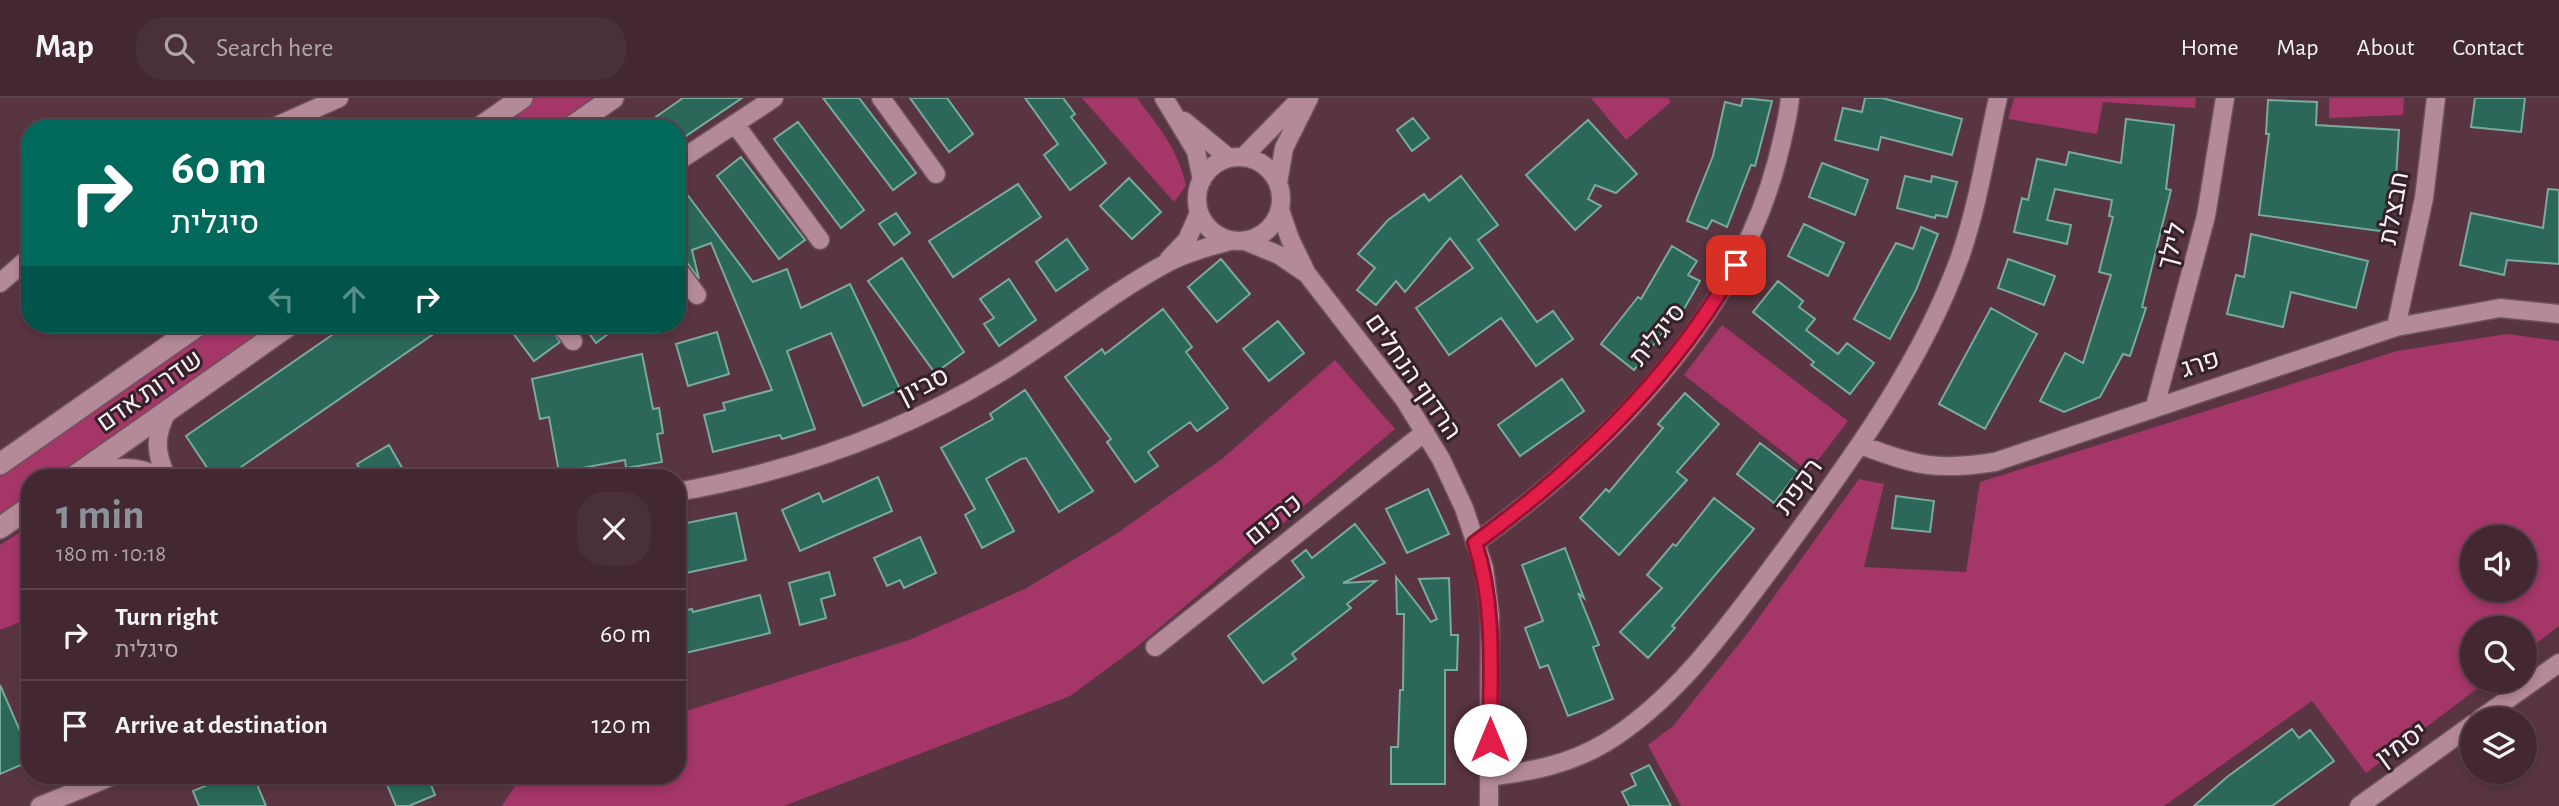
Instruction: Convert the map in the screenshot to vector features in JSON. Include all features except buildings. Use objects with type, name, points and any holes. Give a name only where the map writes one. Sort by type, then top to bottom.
[{"type":"street","points":[[292,119],[339,98]]},
{"type":"street","points":[[492,119],[522,98]]},
{"type":"street","points":[[583,119],[613,98]]},
{"type":"street","points":[[686,156],[774,98]]},
{"type":"street","points":[[881,98],[936,174]]},
{"type":"street","points":[[1164,98],[1196,151],[1202,180],[1197,202],[1199,213],[1206,225],[1217,235],[1238,241],[1267,231],[1280,210],[1278,183],[1284,148],[1310,98]]},
{"type":"street","points":[[1202,180],[1218,163],[1236,158],[1301,98]]},
{"type":"street","name":"סיגלית","points":[[1475,543],[1530,503],[1596,443],[1665,369],[1711,309],[1748,243],[1771,182],[1790,98]]},
{"type":"street","name":"רקפת","points":[[1489,776],[1545,769],[1575,759],[1607,742],[1642,715],[1692,667],[1745,602],[1861,445],[1908,365],[1959,258],[1979,190],[1998,98]]},
{"type":"street","name":"לילך","points":[[2155,406],[2206,216],[2225,98]]},
{"type":"street","name":"חבצלת","points":[[2396,327],[2424,198],[2436,98]]},
{"type":"street","points":[[1176,114],[1236,158],[1264,165],[1278,183]]},
{"type":"street","points":[[735,124],[820,240]]},
{"type":"street","name":"הרדוף הנחלים","points":[[1280,210],[1307,274],[1404,399],[1464,508],[1484,568],[1490,615],[1489,806]]},
{"type":"street","name":"סביון","points":[[686,490],[805,462],[874,438],[934,411],[997,375],[1165,264],[1187,240],[1199,213]]},
{"type":"street","name":"הרדוף הנחלים","points":[[1238,241],[1279,255],[1307,274]]},
{"type":"street","name":"סביון","points":[[1165,264],[1238,241]]},
{"type":"street","points":[[0,283],[21,265]]},
{"type":"street","points":[[686,280],[697,295]]},
{"type":"street","name":"פרג","points":[[1861,445],[1906,461],[1952,468],[1995,462],[2396,327],[2500,308],[2559,314]]},
{"type":"street","name":"שדרות אדם","points":[[0,464],[187,333]]},
{"type":"street","name":"שדרות אדם","points":[[86,469],[278,333]]},
{"type":"street","points":[[567,333],[573,341]]},
{"type":"street","points":[[164,469],[156,447],[158,433],[168,410]]},
{"type":"street","name":"כרכום","points":[[1155,647],[1424,432]]},
{"type":"street","points":[[0,528],[21,513]]},
{"type":"street","points":[[2497,707],[2559,663]]},
{"type":"street","name":"יסמין","points":[[2359,806],[2460,733]]},
{"type":"street","points":[[40,806],[93,784]]},
{"type":"shaded area","points":[[535,98],[592,98],[563,119],[506,119]]},
{"type":"shaded area","points":[[1082,98],[1137,98],[1167,140],[1183,173],[1186,186],[1174,202]]},
{"type":"shaded area","points":[[1591,98],[1668,98],[1671,102],[1626,140]]},
{"type":"shaded area","points":[[2014,98],[2196,98],[2195,108],[2103,102],[2097,134],[2008,119]]},
{"type":"shaded area","points":[[2329,98],[2404,98],[2403,115],[2329,118]]},
{"type":"shaded area","points":[[1722,325],[1848,421],[1809,472],[1684,375]]},
{"type":"shaded area","points":[[201,333],[258,333],[65,469],[21,469],[21,499],[0,514],[0,474]]},
{"type":"shaded area","points":[[2507,334],[2559,341],[2559,626],[2537,643],[2537,616],[2460,616],[2460,693],[2471,693],[2366,773],[2312,701],[2164,806],[1681,806],[1648,745],[1673,726],[1747,634],[1859,479],[1884,484],[1864,567],[1966,572],[1980,482],[2397,351]]},
{"type":"shaded area","points":[[1335,360],[1395,429],[1138,646],[1070,696],[784,806],[502,806],[516,784],[686,784],[686,711],[909,640],[1025,589],[1116,534],[1222,459]]},
{"type":"shaded area","points":[[21,532],[21,622],[0,630],[0,545]]},
{"type":"route","points":[[1490,740],[1490,615],[1484,568],[1475,543],[1530,503],[1614,425],[1665,369],[1711,309],[1736,265]]}]
